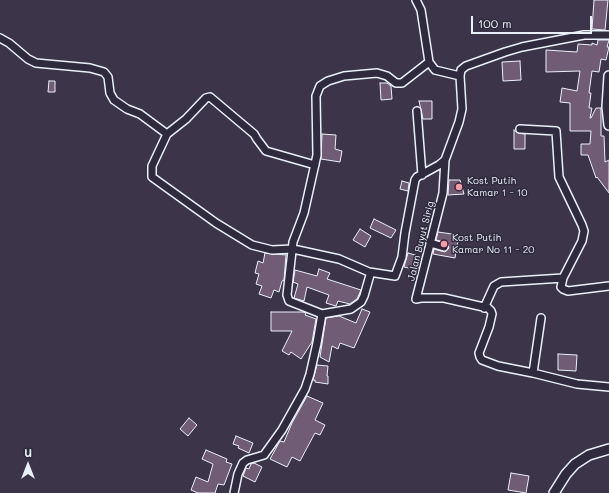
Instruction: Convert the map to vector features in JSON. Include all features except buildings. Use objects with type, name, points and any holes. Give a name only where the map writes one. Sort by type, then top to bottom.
[{"type":"street","points":[[416,0],[421,10],[429,62],[435,70],[460,76],[462,70],[466,66],[505,52],[584,35],[609,35]]},
{"type":"street","points":[[0,38],[9,43],[28,59],[36,63],[90,68],[104,72],[108,77],[110,93],[114,100],[127,109],[140,114],[167,134]]},
{"type":"street","points":[[369,272],[370,275],[364,296],[361,302],[351,309],[322,314],[292,302],[287,295],[292,249],[304,213],[317,154],[316,96],[320,86],[328,81],[344,76],[377,73],[387,76],[396,83],[402,83],[429,62]]},
{"type":"street","name":"Jalan Buyut Sirig","points":[[460,76],[462,109],[459,122],[445,160],[443,193],[430,242],[429,254],[416,299],[444,298],[484,308]]},
{"type":"street","points":[[609,76],[606,107],[609,125]]},
{"type":"street","points":[[315,165],[266,151],[254,134],[210,97],[206,98],[186,119],[167,134],[152,166],[152,177],[216,223],[252,245],[272,250],[292,249],[339,259],[369,272],[395,276],[402,257],[415,180],[440,165],[445,160]]},
{"type":"street","points":[[417,110],[422,175]]},
{"type":"street","points":[[520,129],[554,130],[556,133],[559,177],[584,231],[582,241],[563,278],[561,286],[563,289],[568,291],[609,286]]},
{"type":"street","points":[[430,242],[444,247]]},
{"type":"street","points":[[563,278],[501,282],[494,286],[484,308],[488,308],[492,314],[489,327],[479,353],[480,357],[482,360],[498,366],[577,384],[609,387]]},
{"type":"street","points":[[234,493],[238,474],[243,463],[247,460],[264,455],[282,430],[305,389],[310,374],[322,314]]},
{"type":"street","points":[[533,374],[541,318]]},
{"type":"street","points":[[554,493],[566,474],[575,464],[589,455],[609,448]]},
{"type":"place","name":"Kost Putih Kamar 1 - 10","points":[[459,187]]},
{"type":"place","name":"Kost Putih Kamar No 11 - 20","points":[[444,244]]}]
